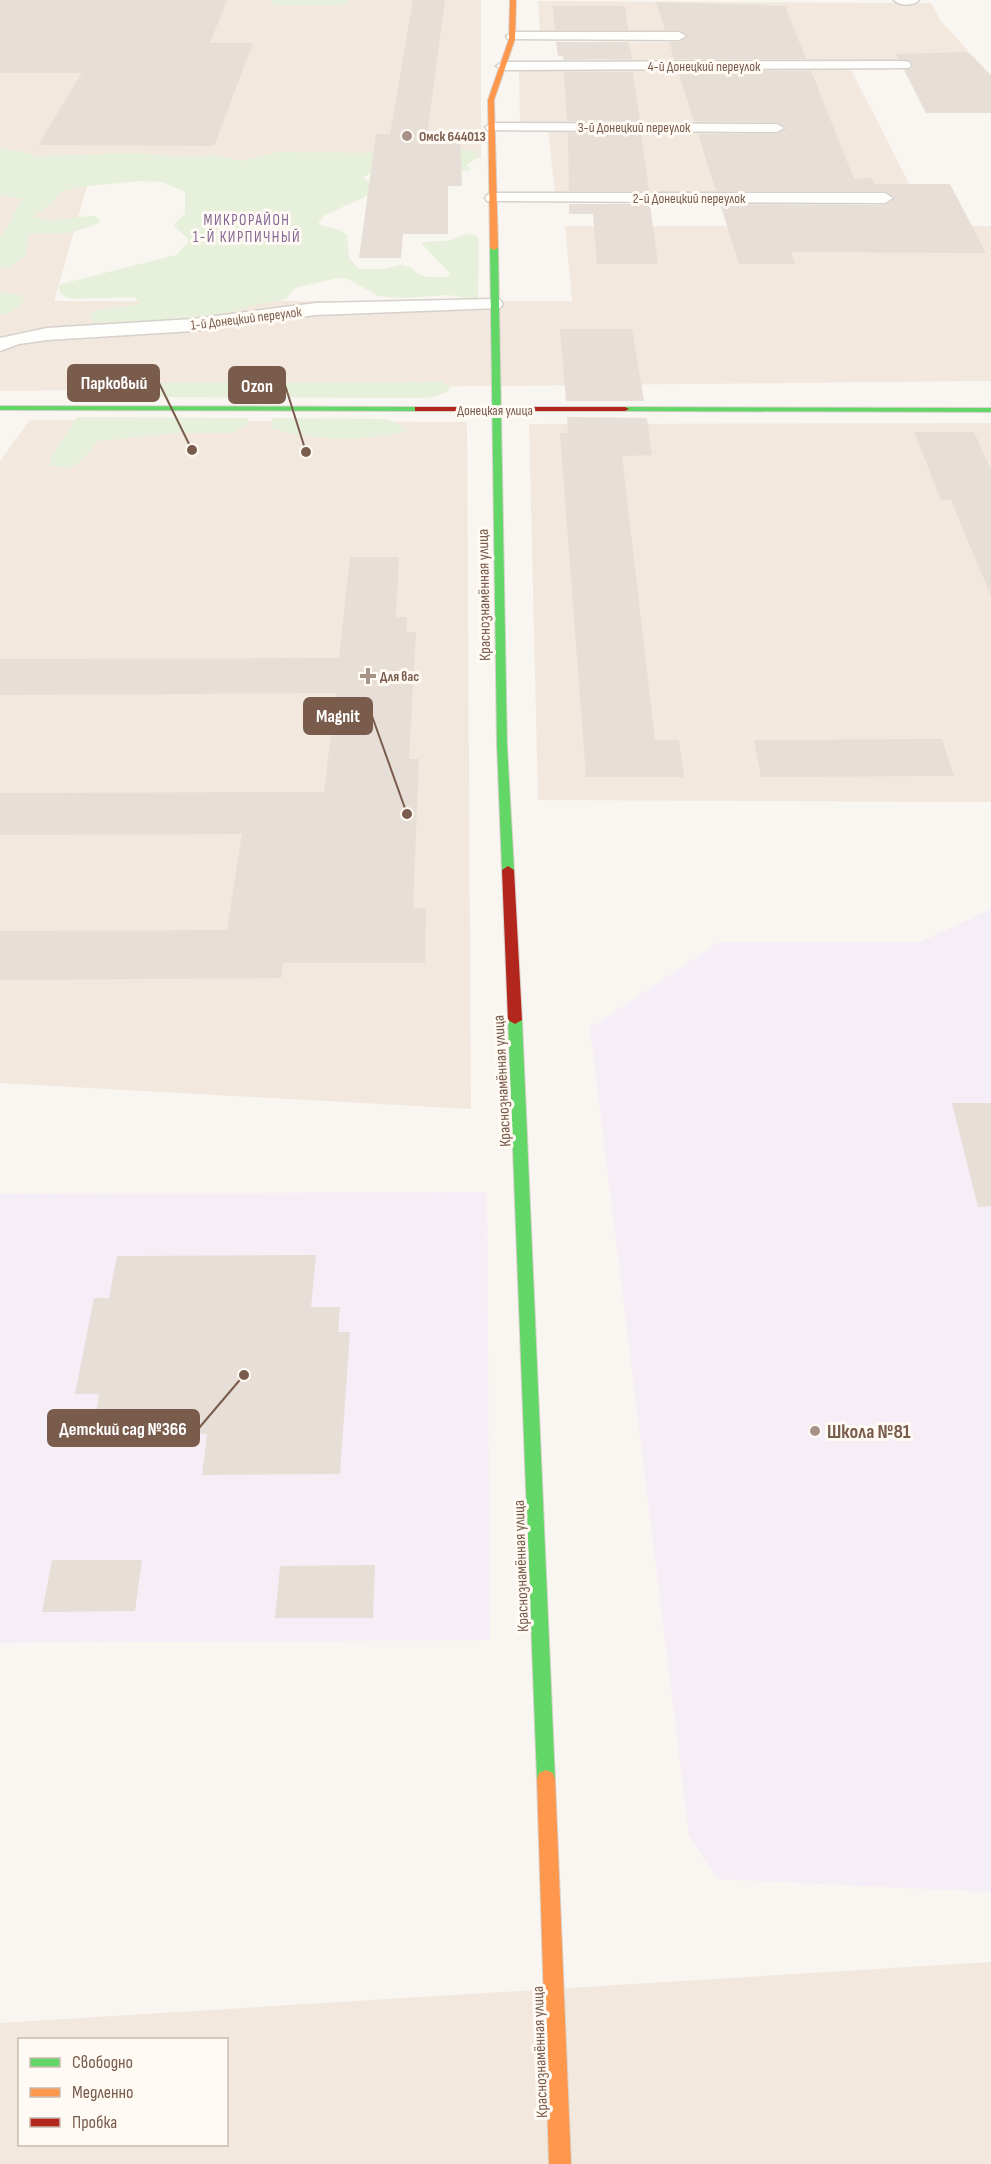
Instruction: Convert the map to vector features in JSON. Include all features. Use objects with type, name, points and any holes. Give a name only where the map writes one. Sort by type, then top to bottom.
[{"type":"street","name":"Краснознамённая улица","points":[[513,0],[515,19],[513,36],[491,100],[503,756],[525,1229],[560,2164]]},
{"type":"street","points":[[900,0],[913,0]]},
{"type":"street","points":[[513,36],[679,36]]},
{"type":"street","name":"4-й Донецкий переулок","points":[[503,66],[904,65]]},
{"type":"street","name":"3-й Донецкий переулок","points":[[492,127],[777,128]]},
{"type":"street","name":"2-й Донецкий переулок","points":[[493,198],[885,198]]},
{"type":"street","name":"1-й Донецкий переулок","points":[[0,345],[15,339],[47,334],[193,325],[316,309],[494,304]]},
{"type":"street","name":"Донецкая улица","points":[[0,408],[991,410]]},
{"type":"shaded area","points":[[0,0],[481,0],[481,158],[94,162],[54,301],[572,301],[565,226],[991,226],[991,381],[0,391]]},
{"type":"shaded area","points":[[538,1],[931,3],[941,21],[985,69],[915,69],[910,63],[607,63],[605,43],[683,42],[682,35],[540,34]]},
{"type":"shaded area","points":[[850,68],[915,195],[555,194],[548,130],[791,131],[789,126],[520,123],[519,70]]},
{"type":"shaded area","points":[[30,420],[467,422],[471,1109],[0,1083],[0,461]]},
{"type":"shaded area","points":[[991,423],[991,802],[538,800],[529,424]]},
{"type":"shaded area","name":"Школа №81","points":[[991,909],[991,1892],[717,1879],[689,1835],[590,1028],[719,942],[921,942]]},
{"type":"shaded area","points":[[487,1192],[490,1640],[0,1643],[0,1194]]},
{"type":"shaded area","points":[[991,1962],[991,2164],[0,2164],[0,2023]]},
{"type":"green space","points":[[272,0],[348,0],[348,3],[278,5],[271,4]]},
{"type":"green space","points":[[0,148],[34,156],[137,153],[184,157],[214,155],[243,161],[276,152],[392,153],[450,148],[476,151],[479,157],[466,165],[470,168],[468,171],[374,171],[364,177],[365,180],[376,185],[376,192],[325,215],[319,225],[337,229],[347,235],[349,258],[359,269],[383,269],[401,265],[411,267],[418,274],[426,277],[448,277],[450,273],[421,243],[451,240],[468,234],[475,236],[479,238],[478,300],[448,295],[402,298],[378,296],[348,279],[337,278],[295,288],[286,299],[237,311],[141,324],[93,322],[90,313],[100,309],[137,305],[139,301],[133,297],[74,299],[64,297],[58,288],[61,284],[176,255],[188,243],[188,239],[173,225],[185,214],[185,192],[162,182],[141,181],[78,187],[62,192],[49,206],[33,216],[54,220],[94,216],[100,219],[100,222],[68,233],[28,235],[26,256],[11,267],[0,269],[0,239],[22,199],[0,195]]},
{"type":"green space","points":[[0,291],[21,295],[25,303],[8,314],[0,315]]},
{"type":"green space","points":[[443,382],[450,387],[449,391],[435,397],[421,398],[124,397],[120,393],[80,397],[74,396],[73,386],[86,383]]},
{"type":"green space","points":[[77,417],[248,418],[249,424],[231,433],[178,433],[98,441],[83,459],[73,466],[50,465],[51,456]]},
{"type":"green space","points":[[272,418],[387,419],[405,427],[407,432],[373,437],[321,438],[271,428]]},
{"type":"building","points":[[0,0],[227,0],[210,43],[253,43],[214,146],[38,145],[82,73],[0,73]]},
{"type":"building","points":[[413,0],[445,0],[427,135],[460,135],[462,186],[448,186],[448,234],[403,234],[401,258],[359,258],[376,134],[390,134]]},
{"type":"building","points":[[656,2],[785,6],[806,59],[674,59],[669,42],[680,42],[688,35],[679,30],[665,30]]},
{"type":"building","points":[[553,6],[625,6],[628,30],[555,30]]},
{"type":"building","points":[[556,42],[629,42],[632,59],[564,60],[563,56],[558,56]]},
{"type":"building","points":[[967,52],[991,75],[991,113],[926,113],[904,70],[911,69],[913,64],[909,60],[898,59],[896,54]]},
{"type":"building","points":[[678,71],[811,71],[854,179],[872,178],[874,184],[950,184],[986,253],[791,252],[795,264],[739,264],[720,204],[885,205],[895,197],[885,191],[716,191],[698,134],[777,134],[786,127],[777,122],[694,121]]},
{"type":"building","points":[[564,72],[633,72],[640,121],[567,121]]},
{"type":"building","points":[[568,133],[641,133],[649,191],[569,191]]},
{"type":"building","points":[[569,204],[650,204],[658,264],[597,264],[593,214],[569,214]]},
{"type":"building","points":[[560,329],[632,329],[644,401],[566,401]]},
{"type":"building","points":[[567,417],[647,418],[652,455],[622,456],[655,740],[679,740],[684,777],[586,777],[560,433],[568,433]]},
{"type":"building","points":[[914,432],[974,432],[991,470],[991,596],[951,500],[941,500]]},
{"type":"building","points":[[350,557],[399,557],[396,617],[407,617],[406,632],[416,632],[409,759],[419,759],[413,908],[426,908],[425,963],[283,963],[281,978],[0,980],[0,931],[227,930],[242,834],[0,835],[0,793],[324,792],[336,693],[0,695],[0,659],[339,658]]},
{"type":"building","points":[[942,739],[954,776],[761,777],[754,740]]},
{"type":"building","points":[[952,1103],[991,1103],[991,1206],[978,1207]]},
{"type":"building","points":[[316,1255],[311,1307],[340,1307],[338,1332],[350,1332],[340,1474],[202,1475],[207,1434],[93,1435],[99,1394],[75,1394],[94,1298],[109,1298],[117,1256]]},
{"type":"building","points":[[52,1560],[142,1560],[135,1611],[42,1612]]},
{"type":"building","points":[[375,1565],[373,1618],[275,1618],[280,1566]]},
{"type":"traffic: fast","points":[[494,248],[502,745],[508,870]]},
{"type":"traffic: fast","points":[[0,408],[418,409]]},
{"type":"traffic: fast","points":[[625,409],[991,410]]},
{"type":"traffic: fast","points":[[515,1020],[546,1779]]},
{"type":"traffic: slow","points":[[494,248],[491,100],[512,39],[513,0]]},
{"type":"traffic: slow","points":[[546,1779],[560,2164]]},
{"type":"traffic: jam","points":[[418,409],[625,409]]},
{"type":"traffic: jam","points":[[508,870],[515,1020]]},
{"type":"place","name":"Омск 644013","points":[[407,136]]},
{"type":"place","name":"Парковый","points":[[192,450]]},
{"type":"place","name":"Ozon","points":[[306,452]]},
{"type":"place","name":"Для вас","points":[[368,676]]},
{"type":"place","name":"Magnit","points":[[407,814]]},
{"type":"place","name":"Детский сад №366","points":[[244,1375]]},
{"type":"place","name":"Школа №81","points":[[815,1431]]},
{"type":"district","name":"МИКРОРАЙОН 1-Й КИРПИЧНЫЙ","points":[[247,228]]}]
